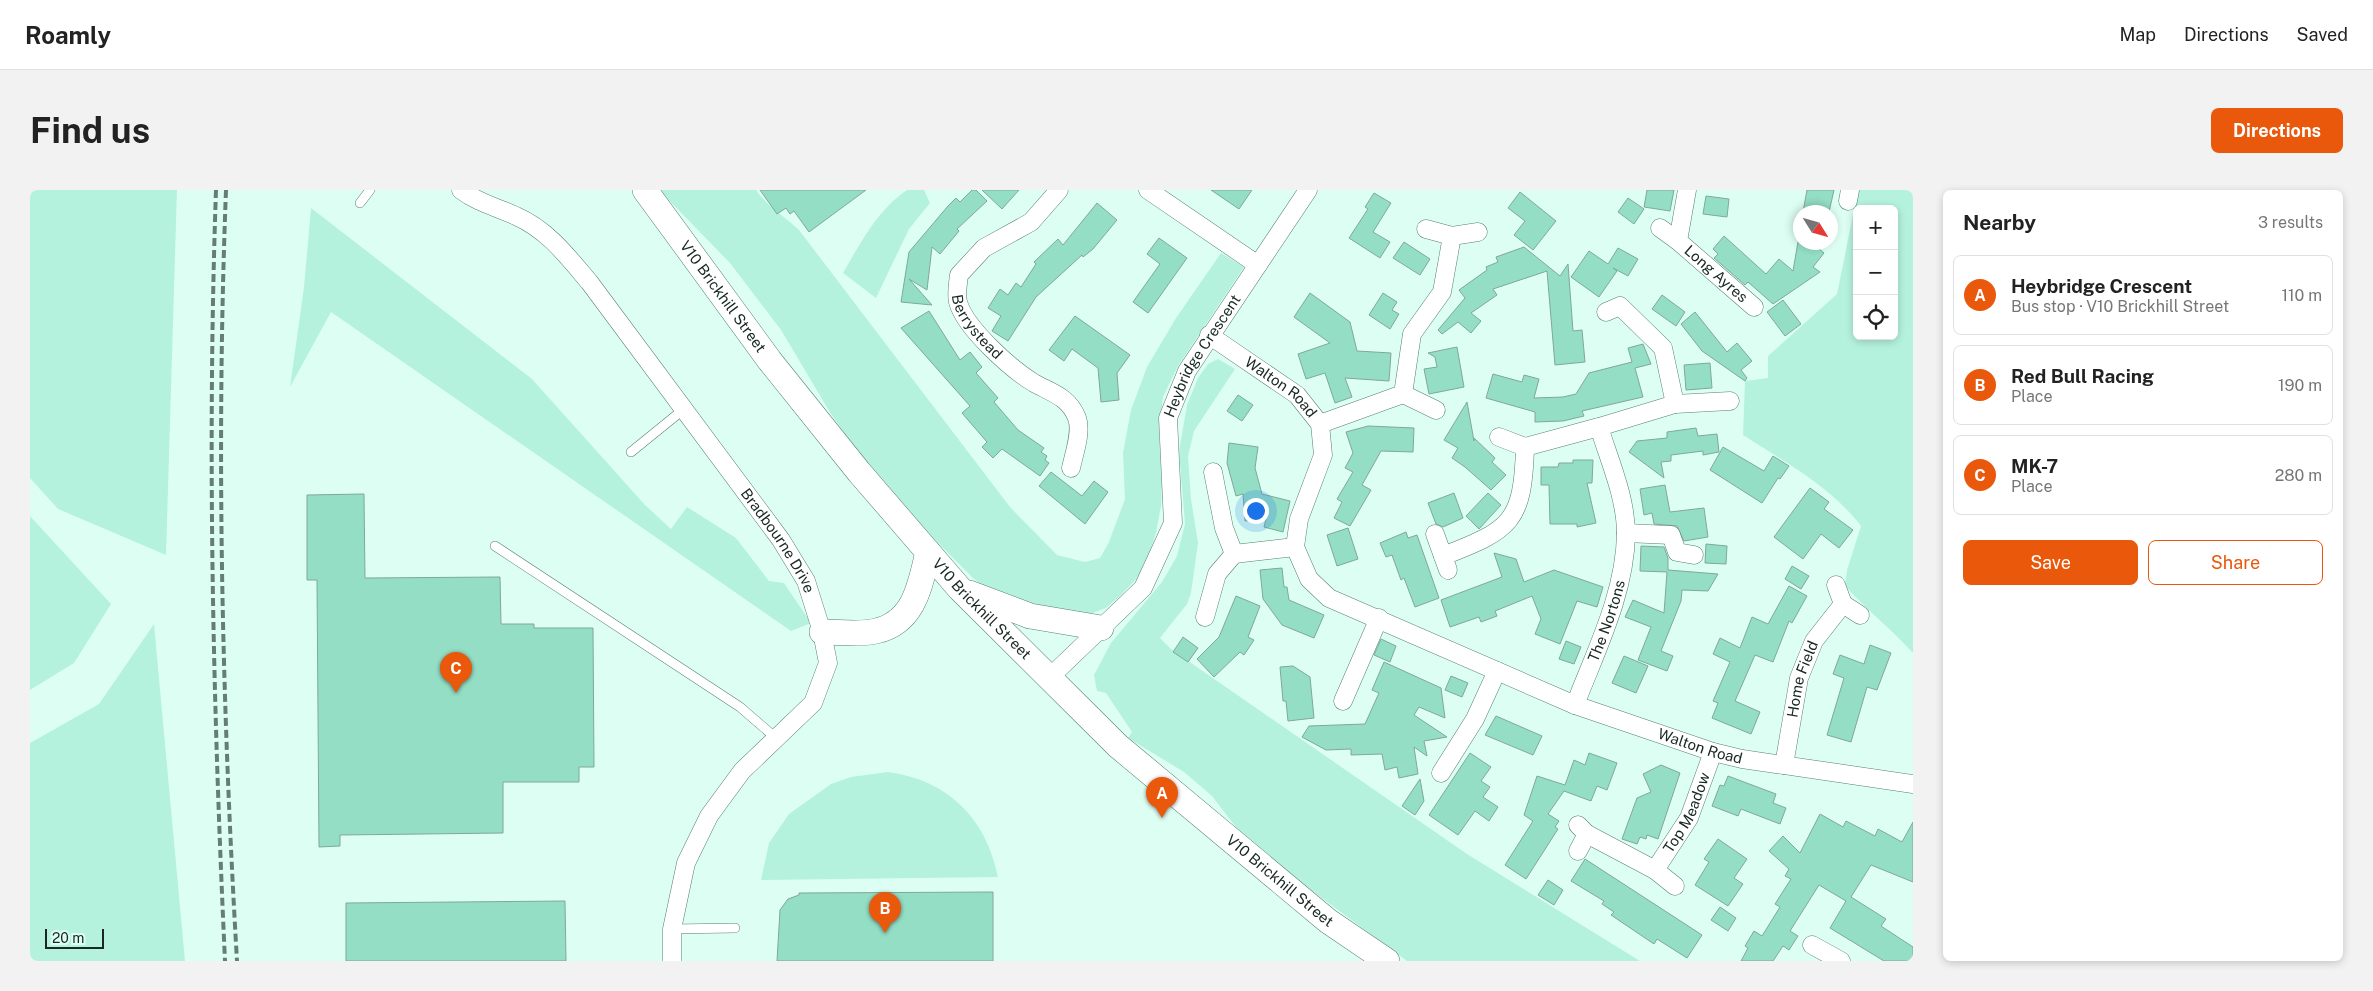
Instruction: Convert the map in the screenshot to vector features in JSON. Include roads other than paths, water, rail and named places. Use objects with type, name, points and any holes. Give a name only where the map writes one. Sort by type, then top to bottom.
[{"type":"street","name":"Bradbourne Drive","points":[[460,190],[488,207],[515,216],[542,230],[590,283],[781,540],[806,581],[822,632],[828,664],[813,703],[742,771],[709,816],[686,863],[672,928],[672,961]]},
{"type":"street","name":"V10 Brickhill Street","points":[[645,190],[770,361],[859,472],[960,589],[1073,704],[1118,746],[1328,921],[1387,961]]},
{"type":"street","name":"Berrystead","points":[[1059,190],[1031,222],[984,248],[959,275],[958,302],[978,335],[1004,360],[1033,382],[1064,397],[1077,419],[1076,446],[1072,468]]},
{"type":"street","points":[[1148,190],[1258,265]]},
{"type":"street","name":"Heybridge Crescent","points":[[1049,678],[1143,588],[1173,523],[1168,418],[1187,371],[1209,335],[1308,190]]},
{"type":"street","name":"Long Ayres","points":[[1678,241],[1687,190]]},
{"type":"street","name":"Long Ayres","points":[[1660,228],[1678,241],[1754,307]]},
{"type":"street","points":[[1426,229],[1452,236],[1478,232]]},
{"type":"street","points":[[1402,394],[1412,334],[1442,292],[1452,236]]},
{"type":"street","points":[[1613,309],[1663,348],[1674,404]]},
{"type":"street","name":"Walton Road","points":[[1209,335],[1297,395],[1320,424],[1323,455],[1299,519],[1295,547],[1309,579],[1329,598],[1574,704],[1713,752],[1742,759],[1913,784]]},
{"type":"street","points":[[1320,424],[1402,394],[1436,410]]},
{"type":"street","points":[[1499,438],[1524,447],[1674,404],[1730,401]]},
{"type":"street","name":"The Nortons","points":[[1574,704],[1602,635],[1622,576],[1626,533],[1620,492],[1599,427]]},
{"type":"street","points":[[1435,534],[1446,563],[1500,529],[1513,516],[1521,499],[1524,482],[1524,447]]},
{"type":"street","points":[[1213,472],[1224,528],[1234,554]]},
{"type":"street","points":[[1626,533],[1670,535],[1677,552],[1694,555]]},
{"type":"street","points":[[1205,617],[1218,574],[1234,554],[1295,547]]},
{"type":"street","points":[[822,632],[876,631],[896,622],[909,611],[918,593],[928,552]]},
{"type":"street","points":[[1836,585],[1843,604],[1860,615]]},
{"type":"street","points":[[960,589],[1030,616],[1101,628]]},
{"type":"street","name":"Home Field","points":[[1784,765],[1799,678],[1814,641],[1843,604]]},
{"type":"street","points":[[1343,702],[1379,618]]},
{"type":"street","points":[[1441,773],[1475,719],[1497,671]]},
{"type":"street","name":"Top Meadow","points":[[1655,870],[1689,818],[1713,752]]},
{"type":"street","name":"Top Meadow","points":[[1578,851],[1583,829],[1655,870],[1675,886]]},
{"type":"street","points":[[1812,945],[1841,961]]},
{"type":"lane","points":[[360,203],[370,190]]},
{"type":"lane","points":[[630,452],[684,409]]},
{"type":"lane","points":[[495,546],[740,708],[777,738]]},
{"type":"lane","points":[[672,928],[735,928]]},
{"type":"railway","points":[[216,190],[212,383],[213,576],[217,768],[225,961]]},
{"type":"railway","points":[[226,190],[221,383],[222,576],[224,672],[237,961]]},
{"type":"place","name":"MK-7","points":[[456,693]]},
{"type":"place","name":"Heybridge Crescent","points":[[1162,818]]},
{"type":"place","name":"Red Bull Racing","points":[[885,933]]}]
